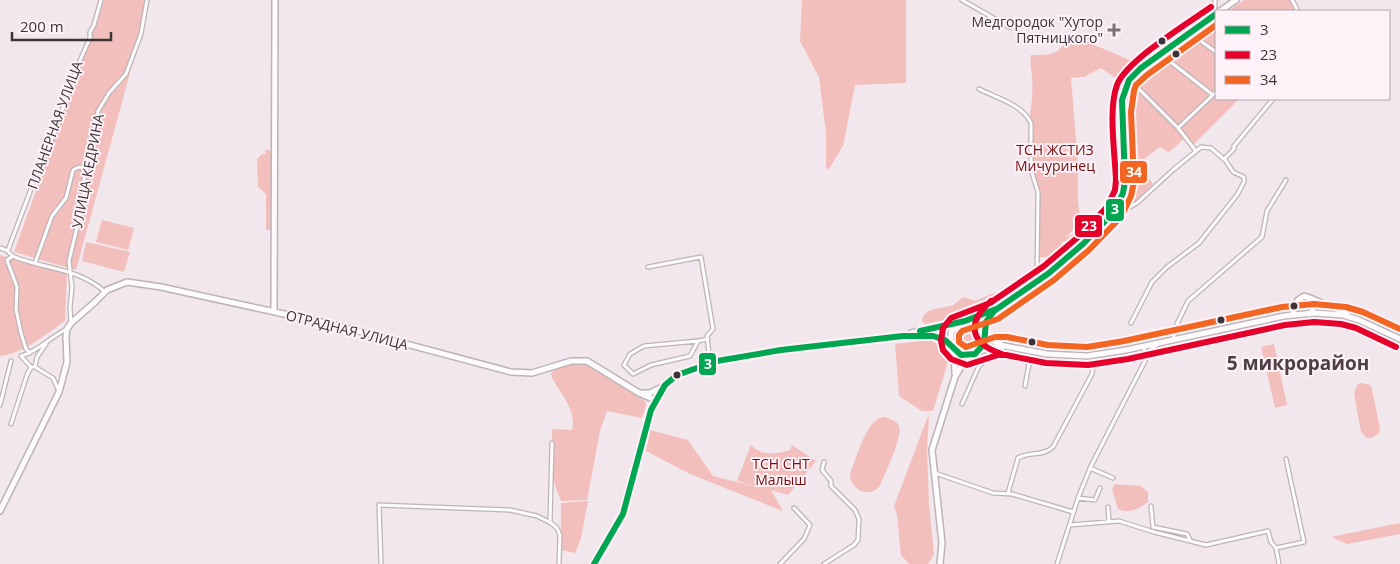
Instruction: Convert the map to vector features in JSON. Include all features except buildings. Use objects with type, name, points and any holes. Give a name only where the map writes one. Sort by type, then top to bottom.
[{"type":"main road","name":"ОТРАДНАЯ УЛИЦА","points":[[275,0],[274,311],[339,326],[511,372],[532,373],[571,360],[586,361],[639,393],[655,400]]},
{"type":"main road","points":[[1221,10],[1236,0]]},
{"type":"main road","points":[[955,377],[956,363],[950,341],[951,332],[957,324],[994,310],[1035,284],[1083,244],[1114,212],[1123,193],[1125,180],[1122,112],[1125,89],[1129,80],[1141,68],[1214,16]]},
{"type":"main road","points":[[0,511],[59,392],[67,362],[66,336],[68,329],[71,323],[107,290],[121,284],[135,282],[274,311]]},
{"type":"main road","points":[[1295,315],[1298,300],[1302,297],[1310,298],[1400,339]]},
{"type":"main road","points":[[1310,298],[1314,306],[1310,314]]},
{"type":"main road","points":[[940,564],[942,543],[932,450],[955,377],[963,363],[977,353],[984,344],[986,322],[994,310]]},
{"type":"main road","points":[[902,336],[950,323],[974,322],[990,340],[1005,346],[1047,354],[1074,356],[1100,354],[1144,346],[1295,315],[1343,315],[1359,320]]},
{"type":"main road","points":[[594,564],[623,514],[655,400],[665,386],[677,375],[710,363],[781,350],[902,336],[933,336],[944,340],[961,355],[971,356],[991,347],[1005,346]]},
{"type":"main road","points":[[639,393],[650,393],[665,386]]},
{"type":"main road","points":[[639,393],[646,399],[651,410]]},
{"type":"street","name":"ПЛАНЕРНАЯ УЛИЦА","points":[[8,250],[44,155],[51,142],[94,25],[101,0]]},
{"type":"street","name":"УЛИЦА КЕДРИНА","points":[[71,323],[72,287],[69,261],[83,202],[84,179],[98,111],[109,93],[126,74],[141,34],[147,0]]},
{"type":"street","points":[[962,0],[1008,27]]},
{"type":"street","points":[[1195,30],[1202,42],[1215,51]]},
{"type":"street","points":[[1160,54],[1214,93],[1178,128]]},
{"type":"street","points":[[1160,54],[1163,59],[1162,63],[1134,84],[1178,128],[1196,150]]},
{"type":"street","points":[[979,89],[1012,105],[1028,118],[1031,123],[1031,170],[1038,192],[1037,277],[1035,284]]},
{"type":"street","points":[[1224,159],[1272,100]]},
{"type":"street","points":[[1119,204],[1128,208],[1137,203],[1201,147],[1211,148],[1224,159],[1233,172],[1244,177],[1244,182],[1229,206],[1199,243],[1167,267],[1152,282],[1131,323]]},
{"type":"street","points":[[35,263],[52,216],[66,198],[73,170],[79,167],[86,169]]},
{"type":"street","points":[[1173,340],[1176,324],[1188,301],[1262,237],[1266,211],[1286,180]]},
{"type":"street","points":[[0,248],[8,250],[13,256],[70,272],[94,282],[105,292]]},
{"type":"street","points":[[13,256],[7,260],[17,287],[16,309],[21,333],[26,349],[30,353]]},
{"type":"street","points":[[648,267],[701,257],[713,329],[707,336],[710,363]]},
{"type":"street","points":[[64,378],[53,378],[33,367],[21,356],[30,353],[60,332],[68,329]]},
{"type":"street","points":[[698,341],[690,356],[651,365],[633,374],[624,364],[630,354],[644,346],[708,339]]},
{"type":"street","points":[[11,424],[37,357],[48,342]]},
{"type":"street","points":[[1057,564],[1073,512],[1090,468],[1150,350],[1159,343]]},
{"type":"street","points":[[1144,346],[1145,361]]},
{"type":"street","points":[[977,353],[981,364]]},
{"type":"street","points":[[962,404],[981,364],[990,357],[1026,361],[1029,364],[1025,386]]},
{"type":"street","points":[[0,405],[11,361]]},
{"type":"street","points":[[1008,493],[1018,458],[1032,452],[1038,454],[1045,453],[1053,447],[1092,374],[1093,365]]},
{"type":"street","points":[[53,378],[59,392]]},
{"type":"street","points":[[550,522],[552,443]]},
{"type":"street","points":[[1276,548],[1304,542],[1286,459]]},
{"type":"street","points":[[824,462],[822,470],[831,481],[831,486],[855,510],[859,519],[858,540],[854,545],[824,564]]},
{"type":"street","points":[[1090,468],[1113,478]]},
{"type":"street","points":[[933,473],[993,493],[1008,493],[1073,512]]},
{"type":"street","points":[[1078,498],[1095,500],[1100,488]]},
{"type":"street","points":[[381,564],[379,505],[510,510],[537,516],[550,522],[557,528],[560,535],[559,564]]},
{"type":"street","points":[[1150,506],[1152,527],[1187,534],[1190,541]]},
{"type":"street","points":[[1108,507],[1109,521]]},
{"type":"street","points":[[780,564],[804,539],[810,525],[794,508]]},
{"type":"street","points":[[1070,525],[1119,521],[1206,545],[1268,531],[1271,542],[1276,548],[1279,564]]},
{"type":"green space","points":[[104,0],[150,0],[76,270],[14,252]]},
{"type":"green space","points":[[802,0],[906,0],[906,83],[855,85],[843,146],[829,169],[826,168],[826,133],[819,77],[800,41]]},
{"type":"green space","points":[[1244,0],[1289,0],[1295,10],[1229,10]]},
{"type":"green space","points":[[1215,21],[1215,100],[1238,100],[1194,144],[1186,137],[1169,152],[1160,147],[1139,163],[1153,184],[1135,202],[1128,205],[1126,204],[1129,196],[1127,99],[1131,86],[1138,76]]},
{"type":"green space","name":"ТСН ЖСТИЗ Мичуринец","points":[[1071,35],[1139,64],[1123,83],[1101,68],[1084,77],[1071,78],[1078,163],[1080,218],[1065,239],[1079,232],[1086,233],[1087,236],[1071,250],[1063,241],[1061,244],[1066,250],[1053,266],[1044,273],[1041,272],[1040,265],[1046,257],[1038,257],[1039,192],[1032,169],[1032,123],[1029,117],[1032,91],[1031,55],[1051,54],[1059,50]]},
{"type":"green space","points":[[265,149],[271,151],[273,162],[273,230],[266,230],[266,194],[258,187],[257,159],[262,154],[266,154]]},
{"type":"green space","points":[[102,220],[134,228],[128,250],[96,242]]},
{"type":"green space","points":[[86,242],[130,252],[124,272],[82,261]]},
{"type":"green space","points":[[0,255],[67,274],[65,321],[17,352],[0,356]]},
{"type":"green space","points":[[1031,271],[1034,271],[1035,274],[1033,281],[990,309],[926,324],[922,321],[926,313],[934,309],[953,305],[964,297],[975,301],[1004,291],[1019,282]]},
{"type":"green space","points":[[967,324],[977,328],[981,338],[977,348],[967,352],[957,348],[953,338],[957,328]]},
{"type":"green space","points":[[930,340],[944,348],[948,362],[933,411],[922,411],[899,396],[895,344]]},
{"type":"green space","points":[[1274,344],[1287,405],[1275,408],[1261,347]]},
{"type":"green space","points":[[1009,353],[1075,362],[1075,367],[1009,356]]},
{"type":"green space","points":[[584,364],[645,401],[646,405],[642,418],[607,411],[600,431],[587,500],[561,501],[551,475],[552,429],[572,430],[573,423],[570,409],[551,373],[562,366]]},
{"type":"green space","points":[[1361,383],[1370,385],[1372,389],[1380,429],[1379,433],[1372,438],[1367,438],[1361,432],[1354,394],[1357,385]]},
{"type":"green space","points":[[928,416],[929,505],[934,554],[928,564],[909,564],[901,555],[897,515],[894,506]]},
{"type":"green space","points":[[883,417],[894,421],[899,426],[896,447],[880,486],[871,492],[861,491],[853,484],[850,474],[867,432],[877,420]]},
{"type":"green space","name":"ТСН СНТ Малыш","points":[[650,430],[688,440],[713,476],[760,488],[737,481],[751,445],[759,451],[769,453],[790,450],[792,445],[816,461],[788,495],[771,490],[783,511],[690,474],[646,451]]},
{"type":"green space","points":[[1115,484],[1141,486],[1148,492],[1148,502],[1134,510],[1118,509],[1112,489]]},
{"type":"green space","points":[[588,501],[581,538],[575,553],[561,550],[561,503]]},
{"type":"green space","points":[[1400,523],[1400,534],[1347,544],[1331,537]]},
{"type":"transit line","name":"23","points":[[1211,7],[1145,54],[1132,65],[1117,85],[1114,95],[1112,119],[1116,180],[1115,190],[1107,207],[1077,238],[1044,266],[990,303],[951,318],[943,328],[941,341],[943,350],[951,359],[967,365],[998,355],[1046,363],[1088,365],[1128,359],[1285,325],[1314,322],[1341,324],[1356,328],[1396,347]]},
{"type":"transit line","name":"3","points":[[594,564],[623,514],[651,410],[665,385],[677,375],[717,361],[781,350],[903,336],[933,336],[945,340],[961,355],[975,354],[984,344],[986,322],[994,311],[1049,273],[1083,244],[1114,212],[1123,193],[1125,181],[1122,100],[1129,80],[1141,68],[1215,15]]},
{"type":"transit line","name":"34","points":[[1215,26],[1136,85],[1131,112],[1134,182],[1131,196],[1121,217],[1089,250],[1054,280],[998,319],[962,331],[959,335],[959,342],[966,347],[995,337],[1007,337],[1048,345],[1087,347],[1124,341],[1282,307],[1314,304],[1346,307],[1363,312],[1400,329]]},
{"type":"transit line","name":"23","points":[[991,301],[977,318],[975,332],[978,339],[984,345],[1002,354]]},
{"type":"transit line","name":"3","points":[[920,331],[965,321],[996,309]]},
{"type":"place","name":"Медгородок \"Хутор Пятницкого\"","points":[[1114,30]]},
{"type":"district","name":"5 микрорайон","points":[[1298,363]]}]
